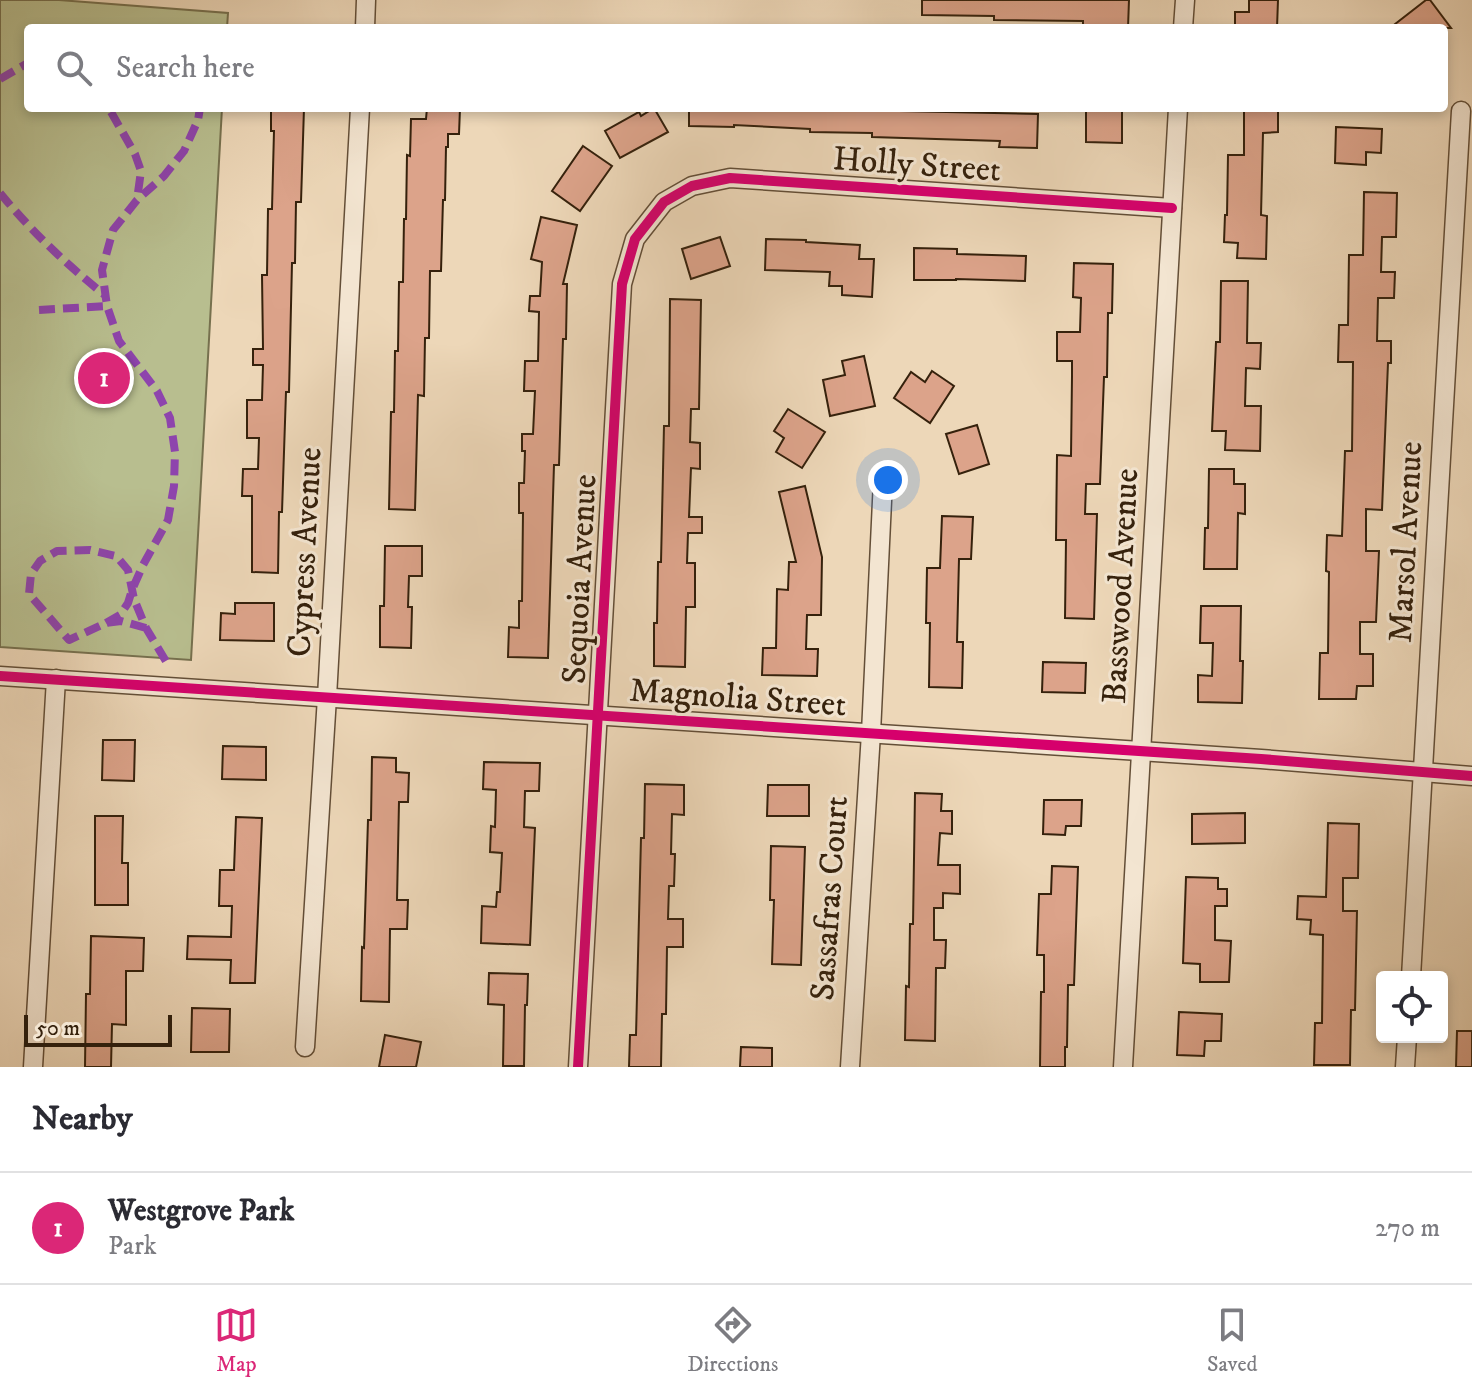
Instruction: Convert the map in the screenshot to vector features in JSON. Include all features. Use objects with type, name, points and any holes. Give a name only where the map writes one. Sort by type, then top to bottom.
[{"type":"street","points":[[365,24],[366,0]]},
{"type":"street","points":[[1183,24],[1185,0]]},
{"type":"street","name":"Marsol Avenue","points":[[1411,971],[1461,111]]},
{"type":"street","name":"Cypress Avenue","points":[[305,1047],[360,112]]},
{"type":"street","name":"Basswood Avenue","points":[[1123,1067],[1178,112]]},
{"type":"street","name":"Holly Street","points":[[664,202],[692,186],[730,178],[1172,208]]},
{"type":"street","name":"Sequoia Avenue","points":[[578,1067],[622,284],[635,239],[664,202]]},
{"type":"street","name":"Sassafras Court","points":[[850,1067],[883,480]]},
{"type":"street","name":"Magnolia Street","points":[[0,676],[1261,759],[1472,776]]},
{"type":"street","points":[[33,1067],[56,679]]},
{"type":"street","points":[[1405,1067],[1407,1043]]},
{"type":"green space","points":[[0,0],[59,0],[228,13],[227,24],[24,24],[24,112],[222,112],[191,660],[0,647]]},
{"type":"building","points":[[922,0],[1129,0],[1128,24],[922,15]]},
{"type":"building","points":[[1249,0],[1278,0],[1277,24],[1235,24],[1235,12],[1249,12]]},
{"type":"building","points":[[1430,0],[1448,24],[1395,24]]},
{"type":"building","points":[[271,112],[304,112],[301,202],[296,202],[295,263],[292,263],[289,392],[286,392],[278,573],[252,572],[252,496],[242,496],[243,469],[258,469],[259,438],[247,438],[247,400],[262,400],[263,365],[253,365],[253,349],[263,349],[262,275],[267,275],[268,209],[272,209],[274,131],[271,131]]},
{"type":"building","points":[[427,112],[460,112],[459,134],[448,134],[446,147],[441,271],[430,271],[424,396],[418,395],[415,510],[389,509],[391,412],[394,412],[395,351],[398,351],[399,282],[403,282],[407,155],[410,156],[411,119],[426,119]]},
{"type":"building","points":[[639,112],[641,116],[656,112],[668,132],[620,158],[605,131]]},
{"type":"building","points":[[689,112],[1038,114],[1037,148],[999,147],[1000,141],[872,137],[872,133],[810,132],[810,129],[734,125],[689,126]]},
{"type":"building","points":[[1086,112],[1122,112],[1122,143],[1086,142]]},
{"type":"building","points":[[1244,112],[1278,112],[1278,132],[1263,133],[1261,215],[1267,216],[1266,259],[1237,258],[1238,243],[1224,242],[1228,155],[1244,155]]},
{"type":"building","points":[[1336,127],[1382,129],[1381,153],[1366,152],[1366,165],[1335,163]]},
{"type":"building","points":[[583,146],[612,166],[580,211],[552,191]]},
{"type":"building","points":[[1364,192],[1397,193],[1396,237],[1382,237],[1381,272],[1395,272],[1394,298],[1378,298],[1377,341],[1391,341],[1382,510],[1366,509],[1366,551],[1379,551],[1376,622],[1360,622],[1360,654],[1373,654],[1373,686],[1357,686],[1356,699],[1319,699],[1320,653],[1328,653],[1327,535],[1342,536],[1345,451],[1352,451],[1353,362],[1338,362],[1339,325],[1348,325],[1349,255],[1363,255]]},
{"type":"building","points":[[541,217],[577,225],[563,284],[567,284],[566,339],[563,339],[559,465],[554,465],[548,658],[508,657],[509,627],[519,628],[519,601],[522,601],[523,513],[519,513],[519,483],[524,483],[525,451],[522,451],[522,434],[533,434],[535,391],[524,391],[525,361],[538,361],[539,312],[529,311],[530,296],[540,296],[542,262],[531,259]]},
{"type":"building","points":[[720,237],[730,266],[691,279],[682,249]]},
{"type":"building","points":[[766,239],[860,245],[859,259],[874,259],[872,297],[842,295],[842,286],[829,286],[830,272],[765,270]]},
{"type":"building","points":[[914,248],[957,249],[957,254],[1026,256],[1025,281],[914,280]]},
{"type":"building","points":[[1074,263],[1113,264],[1100,484],[1086,484],[1085,514],[1097,514],[1094,619],[1065,618],[1066,540],[1056,540],[1057,455],[1071,456],[1072,376],[1072,361],[1057,361],[1057,332],[1080,332],[1081,298],[1073,297]]},
{"type":"building","points":[[1221,281],[1248,281],[1247,343],[1261,343],[1260,369],[1246,368],[1245,406],[1261,406],[1260,451],[1225,450],[1226,431],[1212,431],[1216,342],[1220,342]]},
{"type":"building","points":[[670,299],[701,300],[699,409],[691,409],[690,442],[700,443],[700,469],[691,468],[689,517],[702,517],[702,533],[688,533],[687,563],[695,563],[695,607],[686,607],[685,667],[654,666],[658,562],[661,562],[664,426],[669,426]]},
{"type":"building","points":[[864,356],[875,406],[830,416],[823,380],[845,375],[842,361]]},
{"type":"building","points":[[932,371],[954,386],[930,423],[894,398],[911,372],[925,382]]},
{"type":"building","points":[[788,409],[825,432],[802,468],[776,452],[784,438],[774,431]]},
{"type":"building","points":[[977,425],[989,464],[959,474],[946,434]]},
{"type":"building","points":[[1209,469],[1234,469],[1234,484],[1245,484],[1245,514],[1238,513],[1237,569],[1204,569]]},
{"type":"building","points":[[805,486],[822,557],[821,615],[807,615],[806,649],[818,649],[817,676],[762,675],[763,648],[776,648],[777,589],[788,590],[789,562],[796,562],[779,492]]},
{"type":"building","points":[[942,516],[973,517],[971,559],[959,559],[957,642],[963,642],[962,688],[929,687],[927,568],[940,568]]},
{"type":"building","points":[[385,546],[422,546],[422,576],[409,576],[411,648],[380,647]]},
{"type":"building","points":[[235,603],[274,603],[274,641],[220,640],[221,613],[235,614]]},
{"type":"building","points":[[1201,606],[1241,606],[1242,703],[1198,702],[1198,675],[1212,676],[1213,643],[1200,643]]},
{"type":"building","points":[[1043,662],[1086,663],[1085,693],[1042,692]]},
{"type":"building","points":[[103,740],[135,740],[134,781],[102,780]]},
{"type":"building","points":[[223,746],[266,747],[266,780],[222,779]]},
{"type":"building","points":[[372,757],[396,758],[396,772],[409,773],[408,802],[399,802],[397,900],[408,900],[407,929],[390,929],[389,1002],[361,1001]]},
{"type":"building","points":[[484,762],[540,763],[539,791],[525,791],[524,827],[535,828],[530,945],[481,943],[482,906],[496,907],[502,853],[490,852],[491,826],[495,827],[496,790],[483,789]]},
{"type":"building","points":[[645,784],[684,785],[684,815],[672,814],[674,886],[669,886],[668,919],[683,919],[683,947],[667,947],[661,1067],[629,1067],[630,1035],[636,1035]]},
{"type":"building","points":[[768,785],[809,785],[809,816],[767,816]]},
{"type":"building","points":[[915,793],[942,794],[941,811],[952,811],[952,834],[940,833],[938,865],[960,865],[960,894],[943,893],[943,908],[934,908],[934,940],[946,940],[945,968],[936,968],[935,1041],[905,1040],[910,924],[913,924]]},
{"type":"building","points":[[1044,800],[1082,800],[1081,826],[1066,826],[1065,835],[1043,834]]},
{"type":"building","points":[[1245,813],[1245,843],[1192,844],[1192,814]]},
{"type":"building","points":[[95,816],[123,816],[122,863],[128,863],[128,905],[95,905]]},
{"type":"building","points":[[236,817],[262,818],[255,983],[230,983],[231,960],[187,959],[188,936],[231,937],[232,906],[219,906],[220,870],[234,870]]},
{"type":"building","points":[[1328,823],[1359,824],[1358,878],[1343,878],[1343,911],[1357,911],[1355,1010],[1351,1010],[1350,1065],[1314,1065],[1315,1023],[1322,1023],[1323,935],[1310,934],[1311,920],[1297,919],[1298,896],[1326,897]]},
{"type":"building","points":[[771,846],[805,847],[801,965],[772,964],[774,900],[770,900]]},
{"type":"building","points":[[1052,866],[1078,867],[1074,985],[1068,985],[1065,1067],[1040,1067],[1044,955],[1037,955],[1039,894],[1051,894]]},
{"type":"building","points":[[1186,877],[1218,878],[1218,889],[1227,889],[1227,906],[1215,906],[1215,940],[1231,941],[1229,982],[1200,982],[1200,964],[1183,963]]},
{"type":"building","points":[[91,936],[144,938],[143,971],[126,971],[126,1025],[112,1024],[111,1067],[85,1067]]},
{"type":"building","points":[[489,973],[528,974],[524,1066],[503,1066],[504,1005],[488,1004]]},
{"type":"building","points":[[192,1008],[230,1009],[229,1052],[191,1052]]},
{"type":"building","points":[[1179,1012],[1222,1014],[1221,1041],[1205,1041],[1204,1056],[1177,1055]]},
{"type":"building","points":[[1457,1031],[1472,1031],[1472,1067],[1456,1067]]},
{"type":"building","points":[[385,1035],[421,1042],[416,1067],[379,1067]]},
{"type":"building","points":[[741,1047],[772,1048],[772,1067],[740,1067]]},
{"type":"marked path","points":[[0,79],[24,65]]},
{"type":"marked path","points":[[111,112],[141,171],[137,200]]},
{"type":"marked path","points":[[106,623],[120,615],[128,603],[143,565],[168,520],[174,486],[175,452],[170,418],[157,391],[119,341],[107,306],[102,270],[113,230],[184,151],[199,112]]},
{"type":"marked path","points":[[0,193],[50,248],[106,296]]},
{"type":"marked path","points":[[39,310],[107,306]]},
{"type":"marked path","points":[[146,628],[121,621],[106,623],[69,640],[29,594],[31,574],[40,561],[57,551],[90,550],[116,556],[128,570],[134,599],[146,628],[167,663]]},
{"type":"cycle path","points":[[578,1067],[622,284],[635,239],[664,202],[692,186],[730,178],[1172,208]]},
{"type":"cycle path","points":[[0,676],[1261,759],[1472,776]]},
{"type":"place","name":"Westgrove Park","points":[[104,378]]}]
